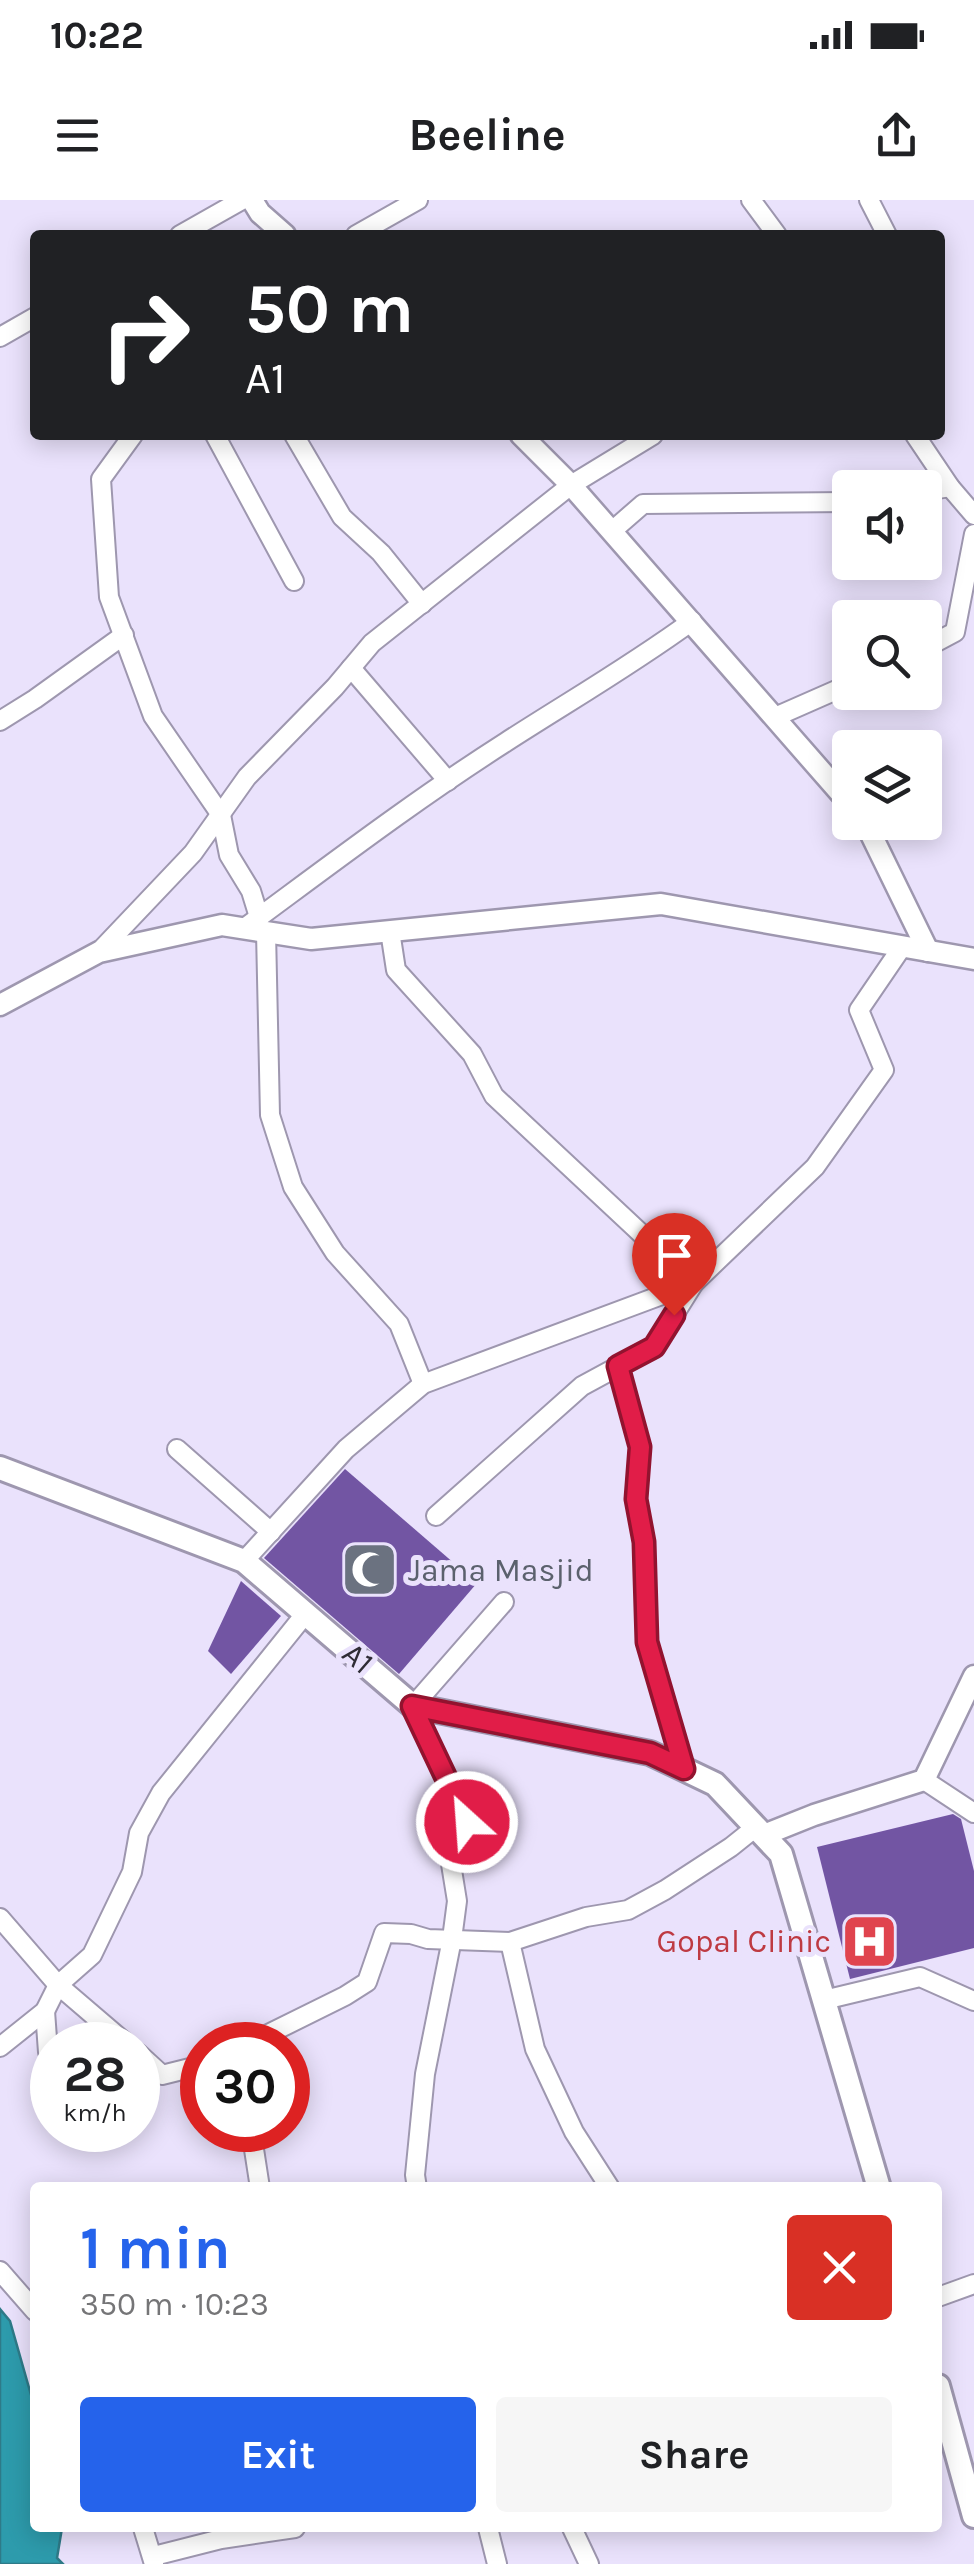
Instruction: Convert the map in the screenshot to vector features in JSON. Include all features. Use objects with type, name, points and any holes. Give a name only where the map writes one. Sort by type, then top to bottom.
[{"type":"main road","name":"A1","points":[[0,1468],[244,1562],[412,1706],[650,1753],[716,1784],[782,1854],[877,2182]]},
{"type":"main road","points":[[942,2400],[974,2516]]},
{"type":"street","points":[[189,230],[242,200]]},
{"type":"street","points":[[252,200],[279,230]]},
{"type":"street","points":[[365,230],[418,200]]},
{"type":"street","points":[[751,200],[773,230]]},
{"type":"street","points":[[868,200],[884,230]]},
{"type":"street","points":[[0,337],[30,320]]},
{"type":"street","points":[[129,440],[102,479],[110,597],[153,716],[221,815],[228,856],[251,890],[270,1115],[293,1187],[334,1254],[399,1324],[423,1384]]},
{"type":"street","points":[[219,440],[294,581]]},
{"type":"street","points":[[297,440],[342,517],[381,553],[422,604]]},
{"type":"street","points":[[526,440],[612,531],[832,783]]},
{"type":"street","points":[[99,952],[193,853],[247,778],[372,643],[571,485],[644,440]]},
{"type":"street","points":[[918,440],[974,515]]},
{"type":"street","points":[[942,488],[950,487]]},
{"type":"street","points":[[612,531],[644,504],[832,502]]},
{"type":"street","points":[[942,639],[955,632],[974,534]]},
{"type":"street","points":[[256,926],[386,824],[692,621]]},
{"type":"street","points":[[0,720],[124,635]]},
{"type":"street","points":[[351,668],[448,781]]},
{"type":"street","points":[[775,718],[832,692]]},
{"type":"street","points":[[875,840],[928,951]]},
{"type":"street","points":[[0,1006],[99,952],[222,926],[256,926],[311,939],[661,904],[974,959]]},
{"type":"street","points":[[390,931],[396,970],[472,1054],[494,1096],[694,1283]]},
{"type":"street","points":[[436,1516],[582,1386],[654,1347],[694,1283],[815,1168],[884,1070],[859,1010],[902,946]]},
{"type":"street","points":[[244,1562],[346,1450],[423,1384],[694,1283]]},
{"type":"street","points":[[618,1366],[640,1447],[636,1499],[644,1542],[647,1642],[684,1769]]},
{"type":"street","points":[[177,1448],[271,1532]]},
{"type":"street","points":[[416,2182],[424,2074],[456,1901],[446,1828],[467,1822],[412,1706],[504,1602]]},
{"type":"street","points":[[47,2022],[46,2011],[58,1984],[92,1955],[132,1872],[138,1833],[161,1793],[306,1614]]},
{"type":"street","points":[[292,2022],[367,1982],[384,1933],[510,1942],[586,1917],[628,1910],[760,1831],[924,1780],[964,1718],[974,1676]]},
{"type":"street","points":[[924,1780],[974,1813]]},
{"type":"street","points":[[0,1918],[58,1984],[102,2022]]},
{"type":"street","points":[[510,1942],[535,2049],[574,2132],[606,2182]]},
{"type":"street","points":[[824,2000],[920,1976],[974,2001]]},
{"type":"street","points":[[0,2047],[46,2011]]},
{"type":"street","points":[[254,2152],[259,2182]]},
{"type":"street","points":[[0,2272],[30,2305]]},
{"type":"street","points":[[942,2295],[974,2284]]},
{"type":"street","points":[[144,2532],[154,2560],[200,2545],[273,2532]]},
{"type":"street","points":[[489,2532],[497,2564]]},
{"type":"street","points":[[574,2532],[589,2564]]},
{"type":"street","points":[[200,2545],[206,2564]]},
{"type":"water","points":[[0,2309],[10,2321],[30,2391],[30,2532],[61,2532],[57,2558],[63,2564],[0,2564]]},
{"type":"building","name":"Jama Masjid","points":[[345,1469],[477,1583],[399,1674],[264,1558]]},
{"type":"building","points":[[241,1581],[281,1616],[231,1674],[208,1651]]},
{"type":"building","points":[[953,1814],[961,1819],[974,1871],[974,1948],[850,1979],[817,1847]]},
{"type":"place","name":"Jama Masjid","points":[[369,1570]]},
{"type":"place","name":"Gopal Clinic","points":[[870,1941]]},
{"type":"route","points":[[467,1822],[412,1706],[650,1753],[684,1769],[647,1642],[644,1542],[636,1499],[640,1447],[618,1366],[654,1347],[674,1315]]}]
